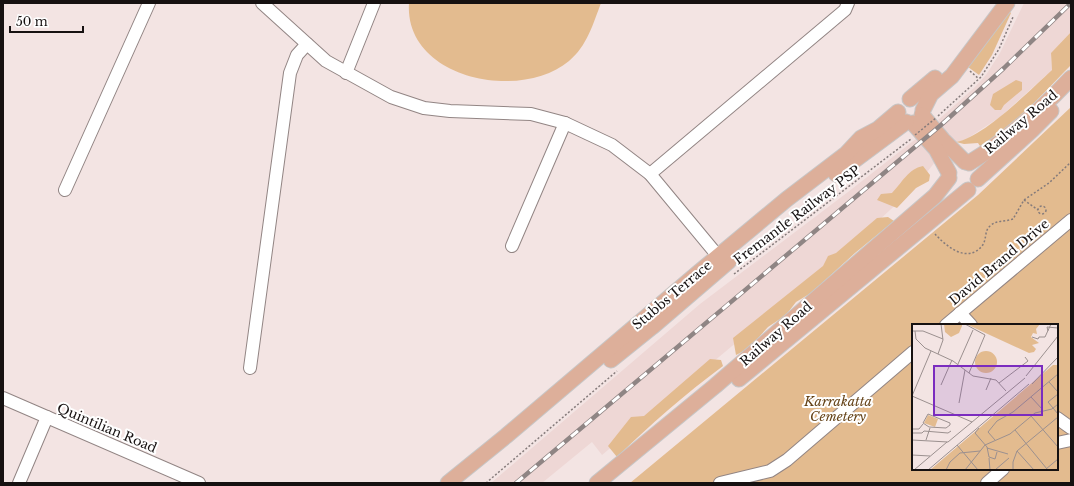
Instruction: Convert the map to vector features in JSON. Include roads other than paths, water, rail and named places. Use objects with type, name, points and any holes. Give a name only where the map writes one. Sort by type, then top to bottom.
[{"type":"main road","points":[[916,119],[976,169],[978,179],[974,186],[968,190],[956,189],[936,149],[903,102],[910,99],[947,67],[965,47],[998,3]]},
{"type":"main road","name":"Stubbs Terrace","points":[[461,483],[562,398],[652,327],[795,206],[916,119],[931,94],[952,76],[1011,8]]},
{"type":"main road","name":"Railway Road","points":[[967,162],[992,149],[1012,133],[1055,95],[1071,78]]},
{"type":"main road","name":"Railway Road","points":[[978,179],[1032,130],[1071,90]]},
{"type":"main road","name":"Stubbs Terrace","points":[[448,483],[506,436],[718,256],[787,199],[846,154],[861,138],[883,126],[916,119]]},
{"type":"main road","points":[[949,176],[956,163],[967,162]]},
{"type":"main road","name":"Railway Road","points":[[597,483],[715,386],[934,196],[949,176]]},
{"type":"main road","name":"Railway Road","points":[[613,483],[968,190]]},
{"type":"street","points":[[65,190],[149,3]]},
{"type":"street","points":[[262,3],[326,61],[391,97],[424,108],[458,112],[523,113],[564,123],[612,145],[650,174],[718,256]]},
{"type":"street","points":[[346,73],[374,3]]},
{"type":"street","points":[[650,174],[845,10],[848,3]]},
{"type":"street","points":[[250,368],[290,73],[297,55],[307,44]]},
{"type":"street","points":[[512,246],[564,123]]},
{"type":"street","name":"David Brand Drive","points":[[947,324],[1071,220]]},
{"type":"street","points":[[960,313],[970,324]]},
{"type":"street","points":[[720,483],[770,472],[787,460],[912,353]]},
{"type":"street","name":"Quintilian Road","points":[[3,398],[199,483]]},
{"type":"street","points":[[19,483],[47,417]]},
{"type":"street","points":[[1058,419],[1071,428]]},
{"type":"street","points":[[1058,444],[1071,440]]},
{"type":"street","points":[[986,483],[1002,470]]},
{"type":"railway","points":[[516,483],[941,125],[1004,68],[1071,3]]},
{"type":"park label","name":"Karrakatta Cemetery","points":[[838,408]]}]
